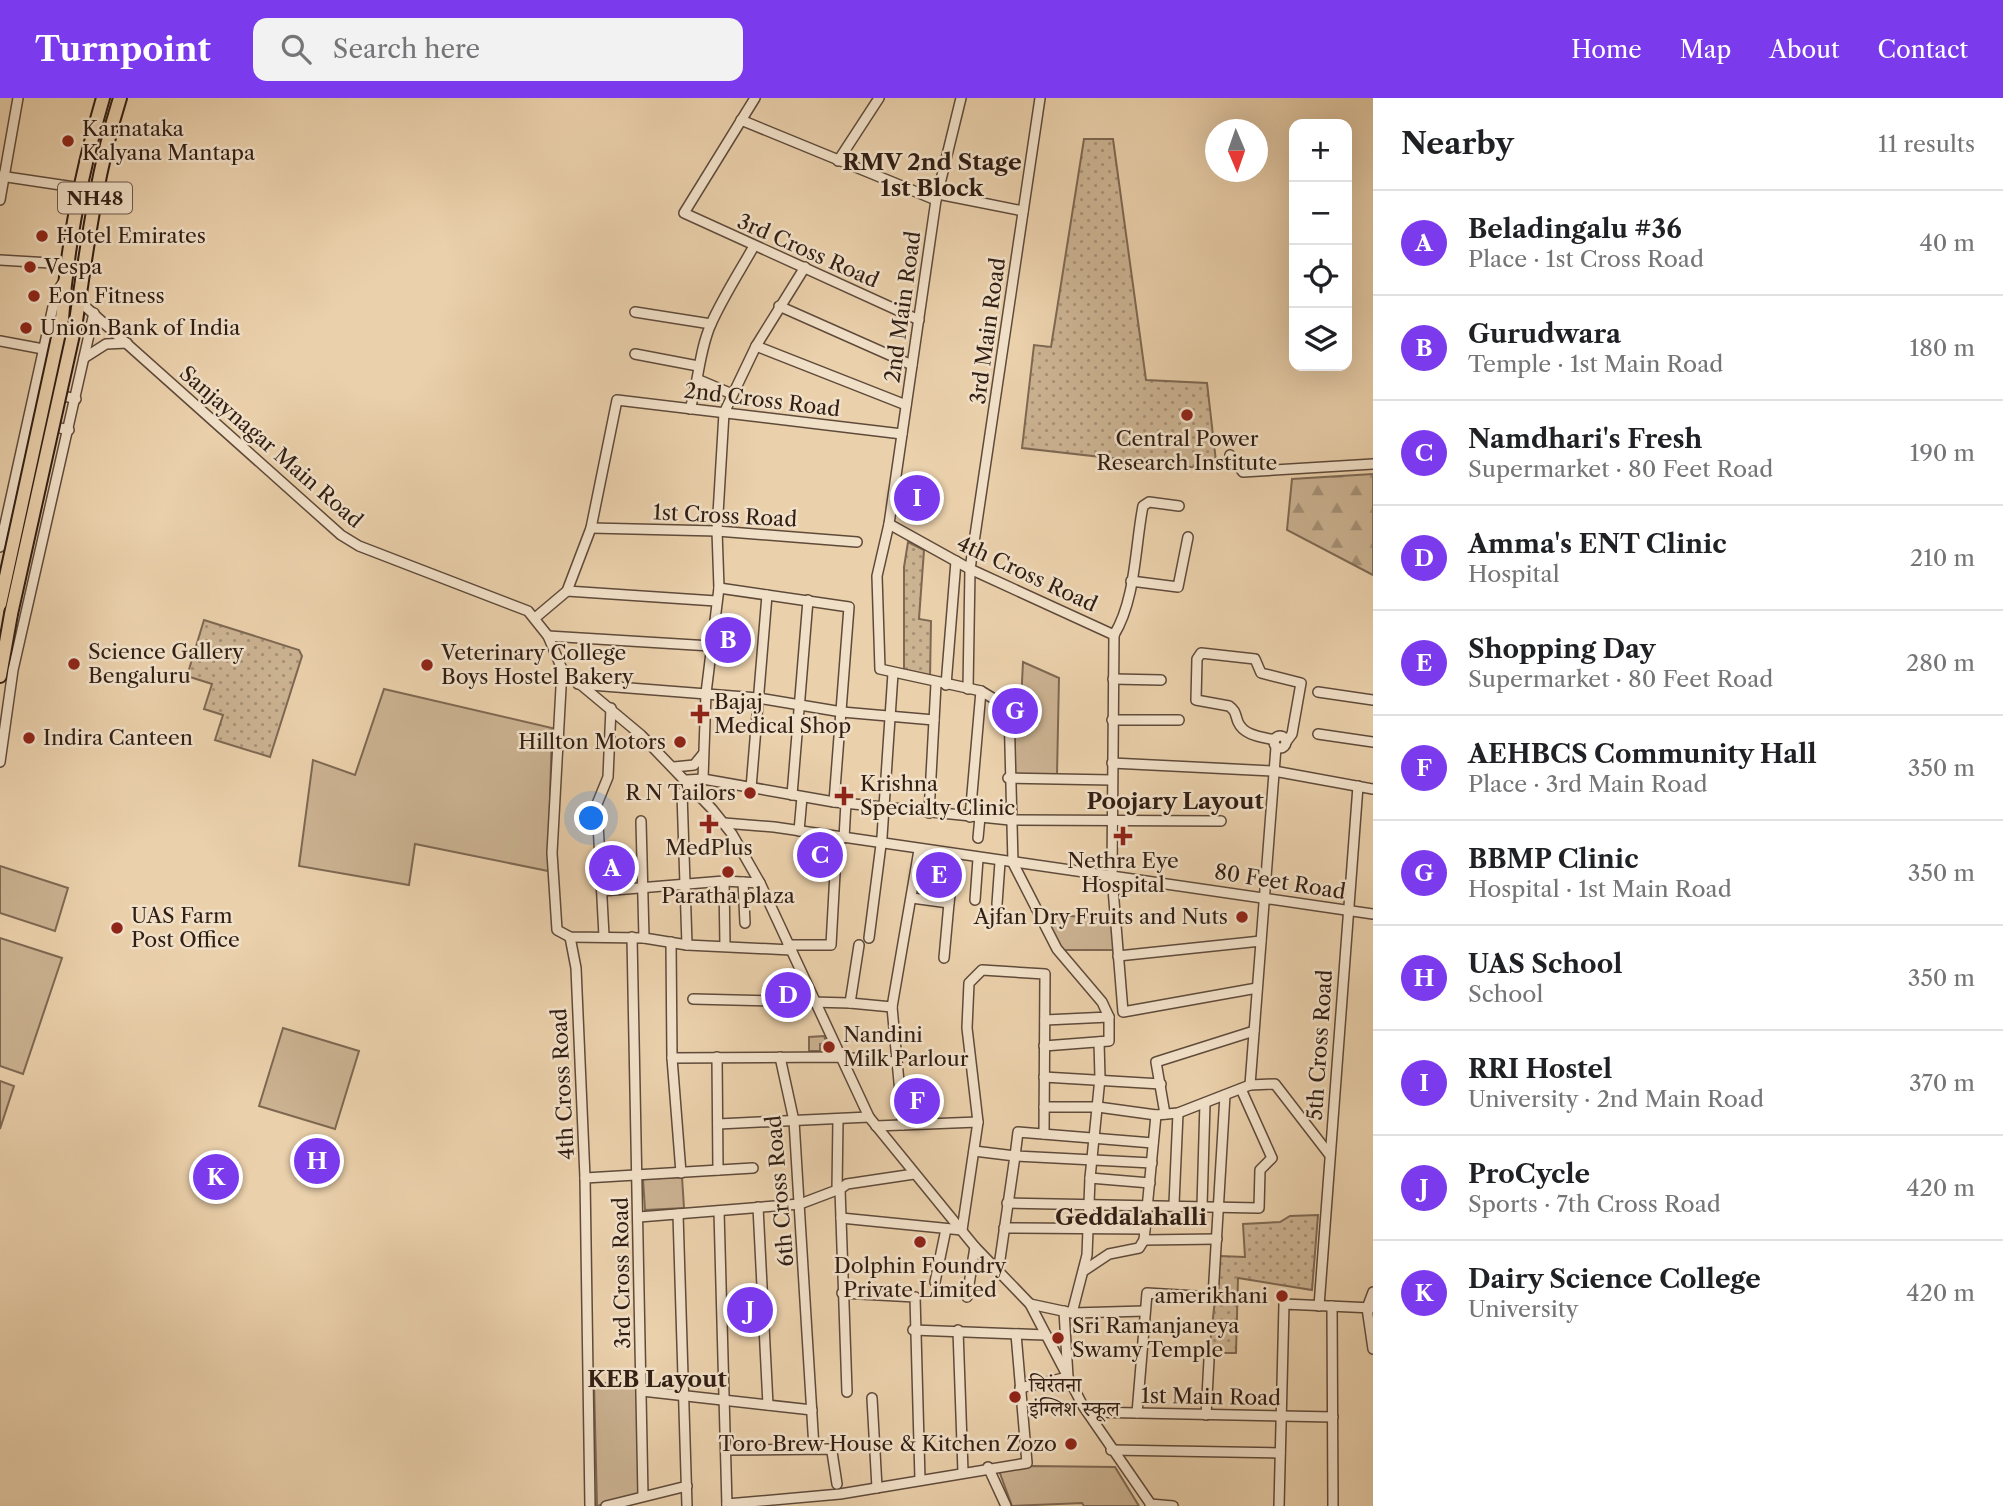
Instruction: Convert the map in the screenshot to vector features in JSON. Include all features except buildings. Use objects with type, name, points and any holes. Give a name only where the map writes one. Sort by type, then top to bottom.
[{"type":"highway","name":"NH48","points":[[0,604],[62,318],[67,264],[81,188],[103,98]]},
{"type":"highway","name":"NH48","points":[[5,671],[11,614],[76,321],[93,204],[107,138],[120,98]]},
{"type":"street","points":[[0,200],[2,176],[18,98]]},
{"type":"street","points":[[755,98],[741,120],[838,161],[937,197],[1023,211]]},
{"type":"street","points":[[838,161],[879,98]]},
{"type":"street","name":"2nd Main Road","points":[[892,673],[880,669],[877,576],[889,524],[937,197],[961,98]]},
{"type":"street","name":"3rd Main Road","points":[[968,689],[970,569],[1040,98]]},
{"type":"street","name":"3rd Cross Road","points":[[741,120],[684,213],[919,320]]},
{"type":"street","points":[[2,176],[81,188]]},
{"type":"street","points":[[690,409],[699,380],[698,366],[711,324],[754,246]]},
{"type":"street","points":[[0,260],[67,264]]},
{"type":"street","points":[[704,779],[706,694],[719,589],[718,531],[724,413],[756,346],[806,267]]},
{"type":"street","points":[[0,547],[56,293],[65,280]]},
{"type":"street","name":"Sanjaynagar Main Road","points":[[79,301],[341,535],[359,546],[521,608],[535,618],[548,636],[562,669],[576,684],[611,708],[690,783],[724,823],[760,883],[869,1118],[975,1247],[1030,1304],[1088,1412],[1111,1450],[1151,1505]]},
{"type":"street","points":[[779,306],[912,365]]},
{"type":"street","points":[[73,398],[85,358],[92,311]]},
{"type":"street","points":[[0,762],[5,671],[69,430],[73,398],[92,311]]},
{"type":"street","points":[[635,312],[711,324]]},
{"type":"street","points":[[0,341],[43,349]]},
{"type":"street","points":[[85,358],[106,344],[127,343]]},
{"type":"street","points":[[756,346],[906,405]]},
{"type":"street","points":[[635,354],[698,366]]},
{"type":"street","points":[[699,380],[732,394]]},
{"type":"street","points":[[35,389],[73,398]]},
{"type":"street","name":"2nd Cross Road","points":[[591,528],[617,400],[902,434]]},
{"type":"street","points":[[27,420],[69,430]]},
{"type":"street","points":[[1230,455],[1243,472],[1373,464]]},
{"type":"street","points":[[1179,506],[1144,503],[1120,625],[1114,635],[1112,876],[1123,1012],[1258,988]]},
{"type":"street","name":"4th Cross Road","points":[[889,524],[970,569],[1114,635]]},
{"type":"street","points":[[535,618],[567,591],[591,528]]},
{"type":"street","name":"1st Cross Road","points":[[591,528],[718,531],[857,542]]},
{"type":"street","points":[[1130,580],[1178,587],[1188,537]]},
{"type":"street","points":[[929,813],[934,720],[941,685],[956,561]]},
{"type":"street","points":[[719,589],[849,607],[834,802]]},
{"type":"street","points":[[567,591],[716,601]]},
{"type":"street","points":[[751,788],[767,595]]},
{"type":"street","points":[[799,831],[797,796],[800,704],[808,600]]},
{"type":"street","points":[[548,636],[711,646]]},
{"type":"street","points":[[1007,1203],[1148,1203],[1259,1208],[1261,1170],[1272,1158],[1246,1087],[1258,988],[1275,767],[1279,744],[1292,734],[1301,683],[1261,673],[1255,659],[1200,653],[1197,659],[1196,700],[1230,706],[1242,728],[1255,736],[1279,744]]},
{"type":"street","name":"4th Cross Road","points":[[562,669],[552,853],[557,930],[570,937],[576,968],[585,1178],[590,1506]]},
{"type":"street","points":[[869,938],[881,845],[892,673],[981,691],[1009,708],[1008,778],[1013,863],[1057,949],[1102,1002],[1109,1017],[1090,1178],[1085,1270],[1068,1312],[1068,1377],[1020,1388]]},
{"type":"street","points":[[1113,679],[1161,680]]},
{"type":"street","points":[[576,684],[758,698],[842,712],[934,720]]},
{"type":"street","points":[[978,838],[975,817],[981,691]]},
{"type":"street","points":[[1318,692],[1373,700]]},
{"type":"street","points":[[604,936],[597,804],[608,776],[611,708]]},
{"type":"street","points":[[1112,720],[1179,720]]},
{"type":"street","points":[[1318,734],[1373,741]]},
{"type":"street","points":[[674,767],[694,765],[704,752]]},
{"type":"street","points":[[1112,763],[1275,767],[1373,789]]},
{"type":"street","points":[[1008,778],[1112,780]]},
{"type":"street","points":[[687,945],[682,793],[690,783],[704,779],[834,802],[1010,820],[1221,821]]},
{"type":"street","name":"5th Cross Road","points":[[1319,1306],[1358,786]]},
{"type":"street","points":[[570,937],[632,937],[687,945],[790,948],[831,945],[840,837],[846,803]]},
{"type":"street","points":[[641,821],[644,938]]},
{"type":"street","name":"80 Feet Road","points":[[724,823],[799,831],[978,859],[1264,896],[1373,914]]},
{"type":"street","points":[[903,1125],[891,1007],[919,850]]},
{"type":"street","points":[[944,958],[955,855]]},
{"type":"street","points":[[975,900],[978,859]]},
{"type":"street","points":[[997,904],[1000,862]]},
{"type":"street","points":[[602,891],[724,881],[760,883]]},
{"type":"street","points":[[724,881],[724,946]]},
{"type":"street","points":[[743,882],[744,923]]},
{"type":"street","points":[[912,898],[949,903]]},
{"type":"street","name":"3rd Cross Road","points":[[632,937],[643,1496]]},
{"type":"street","points":[[1118,956],[1261,941]]},
{"type":"street","points":[[671,942],[672,1058],[681,1173]]},
{"type":"street","points":[[850,1003],[859,945]]},
{"type":"street","points":[[841,1218],[962,1230],[978,1122],[967,1028],[969,983],[975,974],[982,970],[1045,974],[1044,1134]]},
{"type":"street","points":[[692,999],[850,1003],[891,1007]]},
{"type":"street","points":[[1045,1020],[1109,1017]]},
{"type":"street","points":[[1085,1270],[1108,1255],[1139,1248],[1144,1240],[1153,1143],[1161,1114],[1161,1084],[1156,1062],[1254,1031]]},
{"type":"street","points":[[1044,1046],[1104,1042]]},
{"type":"street","points":[[717,1057],[718,1170]]},
{"type":"street","name":"6th Cross Road","points":[[780,1057],[794,1121],[814,1448]]},
{"type":"street","points":[[672,1058],[841,1057],[895,1062]]},
{"type":"street","points":[[1044,1077],[1100,1078],[1161,1084]]},
{"type":"street","points":[[1044,1107],[1098,1107],[1161,1114],[1178,1113],[1246,1087],[1275,1084],[1329,1154]]},
{"type":"street","points":[[1138,1413],[1147,1293],[1213,1297],[1221,1206],[1225,1095]]},
{"type":"street","points":[[1202,1206],[1205,1103]]},
{"type":"street","points":[[1174,1204],[1178,1113]]},
{"type":"street","points":[[718,1124],[869,1118]]},
{"type":"street","points":[[838,1119],[847,1392]]},
{"type":"street","points":[[876,1126],[978,1122]]},
{"type":"street","points":[[998,1273],[1018,1132],[1153,1143]]},
{"type":"street","points":[[974,1151],[1014,1156],[1152,1163]]},
{"type":"street","name":"3rd Cross Road","points":[[585,1178],[753,1168]]},
{"type":"street","points":[[639,1217],[800,1204],[841,1187],[914,1174]]},
{"type":"street","points":[[1090,1178],[1150,1183]]},
{"type":"street","points":[[758,1207],[768,1405]]},
{"type":"street","points":[[719,1211],[727,1505],[840,1494],[988,1467],[1027,1463],[1016,1334]]},
{"type":"street","points":[[678,1214],[687,1506]]},
{"type":"street","points":[[1004,1228],[1145,1229]]},
{"type":"street","points":[[935,1282],[946,1229]]},
{"type":"street","points":[[1144,1240],[1217,1239]]},
{"type":"street","points":[[967,1297],[975,1247]]},
{"type":"street","points":[[1373,1292],[1370,1308],[1373,1349]]},
{"type":"street","points":[[842,1293],[915,1297],[913,1330],[920,1480]]},
{"type":"street","points":[[1030,1304],[1068,1312],[1145,1311]]},
{"type":"street","points":[[1279,1506],[1284,1304],[1370,1308]]},
{"type":"street","points":[[1332,1306],[1333,1506]]},
{"type":"street","points":[[913,1330],[1046,1335]]},
{"type":"street","points":[[958,1330],[963,1472]]},
{"type":"street","points":[[1206,1415],[1209,1360]]},
{"type":"street","points":[[642,1391],[812,1410]]},
{"type":"street","points":[[872,1398],[877,1488]]},
{"type":"street","name":"1st Main Road","points":[[1088,1412],[1332,1417]]},
{"type":"street","points":[[726,1450],[831,1450],[836,1483]]},
{"type":"street","points":[[1111,1450],[1280,1454]]},
{"type":"street","points":[[988,1467],[1006,1506]]},
{"type":"street","points":[[606,1506],[687,1486]]},
{"type":"street","points":[[840,1494],[843,1506]]},
{"type":"street","points":[[1151,1505],[1173,1506]]},
{"type":"green space","points":[[1084,139],[1113,139],[1146,380],[1207,383],[1217,470],[1022,448],[1034,345],[1051,347]]},
{"type":"green space","points":[[1373,474],[1373,575],[1287,530],[1292,479]]},
{"type":"green space","points":[[908,542],[924,550],[919,619],[931,621],[930,679],[904,672],[904,567]]},
{"type":"green space","points":[[204,620],[299,650],[302,656],[270,757],[215,740],[223,715],[204,709],[212,684],[187,676]]},
{"type":"green space","points":[[1023,662],[1059,678],[1057,775],[1013,774],[1014,700],[1021,702]]},
{"type":"green space","points":[[384,689],[552,728],[548,871],[415,844],[409,885],[299,866],[313,760],[355,775]]},
{"type":"green space","points":[[0,866],[68,888],[55,931],[0,913]]},
{"type":"green space","points":[[1042,914],[1113,919],[1115,950],[1061,950]]},
{"type":"green space","points":[[0,938],[62,958],[23,1074],[0,1066]]},
{"type":"green space","points":[[283,1028],[359,1051],[335,1129],[259,1106]]},
{"type":"green space","points":[[824,1036],[827,1043],[820,1044],[820,1051],[809,1051],[809,1037]]},
{"type":"green space","points":[[0,1081],[14,1086],[0,1129]]},
{"type":"green space","points":[[682,1177],[684,1208],[645,1210],[643,1179]]},
{"type":"green space","points":[[1318,1215],[1312,1290],[1238,1278],[1236,1353],[1209,1353],[1220,1256],[1245,1257],[1243,1224],[1280,1222],[1290,1216]]},
{"type":"green space","points":[[594,1383],[638,1383],[640,1494],[597,1506]]},
{"type":"green space","points":[[1115,1467],[1139,1506],[1084,1506],[1082,1503],[1012,1506],[998,1468]]},
{"type":"place","name":"Karnataka Kalyana Mantapa","points":[[68,141]]},
{"type":"place","name":"Hotel Emirates","points":[[42,236]]},
{"type":"place","name":"Vespa","points":[[30,267]]},
{"type":"place","name":"Eon Fitness","points":[[34,296]]},
{"type":"place","name":"Union Bank of India","points":[[26,328]]},
{"type":"place","name":"Central Power Research Institute","points":[[1187,415]]},
{"type":"place","name":"RRI Hostel","points":[[917,498]]},
{"type":"place","name":"Gurudwara","points":[[728,640]]},
{"type":"place","name":"Science Gallery Bengaluru","points":[[74,664]]},
{"type":"place","name":"Veterinary College Boys Hostel Bakery","points":[[427,665]]},
{"type":"place","name":"BBMP Clinic","points":[[1015,711]]},
{"type":"place","name":"Bajaj Medical Shop","points":[[700,714]]},
{"type":"place","name":"Indira Canteen","points":[[29,738]]},
{"type":"place","name":"Hillton Motors","points":[[680,742]]},
{"type":"place","name":"R N Tailors","points":[[750,793]]},
{"type":"place","name":"Krishna Specialty Clinic","points":[[844,796]]},
{"type":"place","name":"MedPlus","points":[[709,824]]},
{"type":"place","name":"Nethra Eye Hospital","points":[[1123,836]]},
{"type":"place","name":"Namdhari's Fresh","points":[[820,855]]},
{"type":"place","name":"Beladingalu #36","points":[[612,868]]},
{"type":"place","name":"Paratha plaza","points":[[728,872]]},
{"type":"place","name":"Shopping Day","points":[[939,875]]},
{"type":"place","name":"Ajfan Dry Fruits and Nuts","points":[[1242,917]]},
{"type":"place","name":"UAS Farm Post Office","points":[[117,928]]},
{"type":"place","name":"Amma's ENT Clinic","points":[[788,995]]},
{"type":"place","name":"Nandini Milk Parlour","points":[[829,1047]]},
{"type":"place","name":"AEHBCS Community Hall","points":[[917,1101]]},
{"type":"place","name":"UAS School","points":[[317,1161]]},
{"type":"place","name":"Dairy Science College","points":[[216,1177]]},
{"type":"place","name":"Dolphin Foundry Private Limited","points":[[920,1242]]},
{"type":"place","name":"amerikhani","points":[[1282,1296]]},
{"type":"place","name":"ProCycle","points":[[750,1310]]},
{"type":"place","name":"Sri Ramanjaneya Swamy Temple","points":[[1058,1338]]},
{"type":"place","name":"चिरंतना इंग्लिश स्कूल","points":[[1015,1397]]},
{"type":"place","name":"Toro Brew House & Kitchen Zozo","points":[[1071,1444]]},
{"type":"district","name":"RMV 2nd Stage 1st Block","points":[[932,175]]},
{"type":"district","name":"Poojary Layout","points":[[1175,801]]},
{"type":"district","name":"Geddalahalli","points":[[1131,1217]]},
{"type":"district","name":"KEB Layout","points":[[657,1379]]}]
